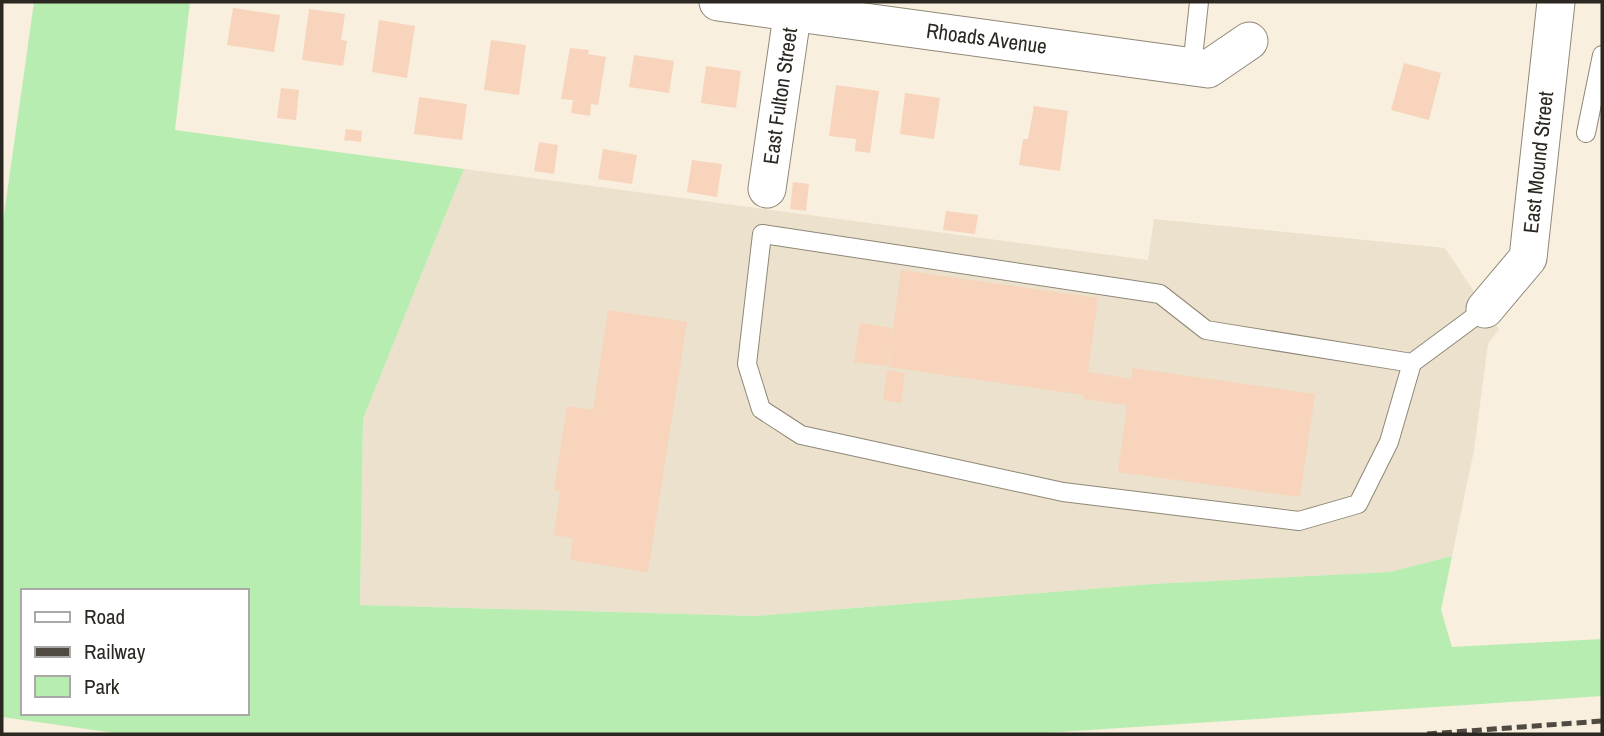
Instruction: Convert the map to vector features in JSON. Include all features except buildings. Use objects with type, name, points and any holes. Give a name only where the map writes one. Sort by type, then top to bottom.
[{"type":"street","name":"Rhoads Avenue","points":[[718,2],[793,7],[1208,69],[1249,41]]},
{"type":"street","name":"East Mound Street","points":[[1485,309],[1528,258],[1556,2]]},
{"type":"street","name":"East Fulton Street","points":[[767,189],[793,7]]},
{"type":"lane","points":[[1192,66],[1199,2]]},
{"type":"lane","points":[[1586,133],[1602,55]]},
{"type":"lane","points":[[1412,363],[1206,330],[1160,293],[762,234],[747,364],[761,409],[801,435],[1063,492],[1298,521],[1358,504],[1388,442],[1412,363],[1485,309]]},
{"type":"shaded area","points":[[464,169],[1148,260],[1154,219],[1445,248],[1499,329],[1488,344],[1474,450],[1452,556],[1390,572],[1152,584],[756,616],[360,605],[363,419]]},
{"type":"green space","points":[[34,2],[190,2],[175,130],[464,169],[363,419],[360,605],[756,616],[1152,584],[1390,572],[1452,556],[1441,610],[1452,647],[1602,639],[1602,696],[1029,734],[122,734],[2,717],[2,229]]},
{"type":"railway","points":[[1427,734],[1602,721]]}]
